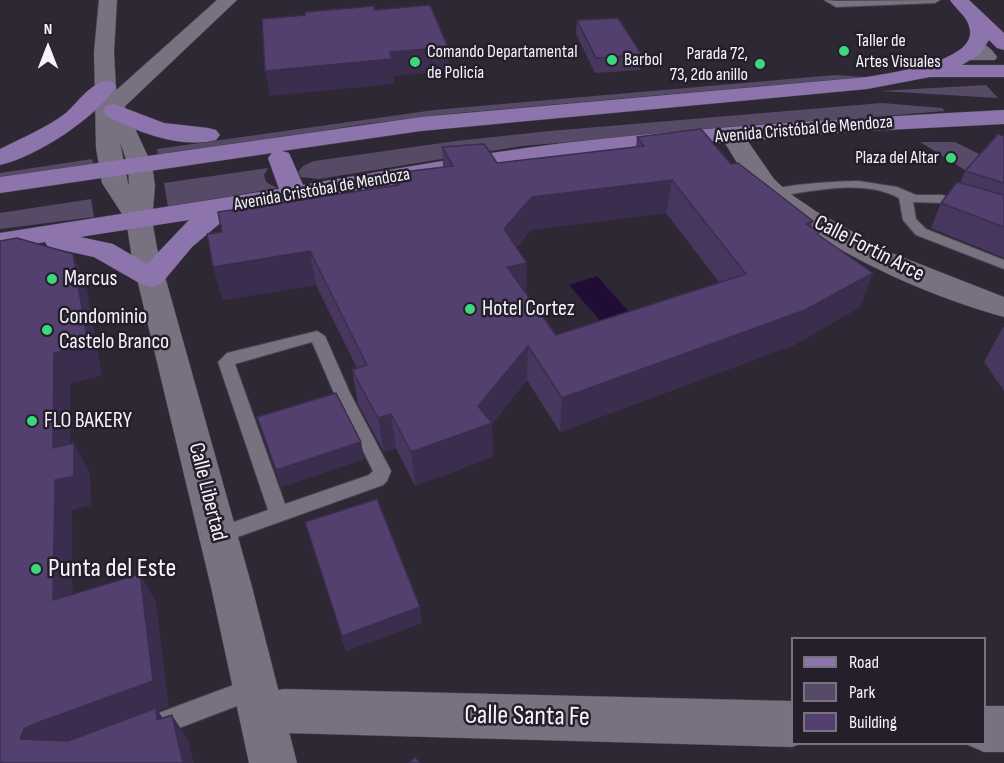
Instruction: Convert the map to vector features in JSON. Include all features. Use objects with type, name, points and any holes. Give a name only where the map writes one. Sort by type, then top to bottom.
[{"type":"main road","points":[[959,0],[1004,44]]},
{"type":"main road","points":[[930,72],[975,48],[979,41],[980,30],[975,17]]},
{"type":"main road","name":"Avenida Cristóbal de Mendoza","points":[[139,163],[208,135],[354,113],[619,86],[849,68],[930,72],[1004,71]]},
{"type":"main road","name":"Avenida Cristóbal de Mendoza","points":[[0,185],[421,123],[867,84],[930,72]]},
{"type":"main road","name":"Avenida Cristóbal de Mendoza","points":[[0,201],[111,167],[139,163],[280,158],[435,137],[631,117],[865,98],[910,99],[1004,107]]},
{"type":"main road","points":[[0,158],[47,135],[73,118],[111,101],[142,125],[162,131],[208,135]]},
{"type":"main road","name":"Avenida Cristóbal de Mendoza","points":[[7,240],[224,207],[491,160],[566,150],[921,120],[1004,117]]},
{"type":"main road","points":[[280,158],[294,194]]},
{"type":"main road","name":"Avenida Cristóbal de Mendoza","points":[[0,164],[111,167]]},
{"type":"main road","points":[[7,240],[52,240],[103,250],[151,278],[168,253],[181,240],[224,207]]},
{"type":"street","points":[[108,0],[104,52],[111,101],[111,167],[139,220]]},
{"type":"street","points":[[111,101],[228,0]]},
{"type":"street","points":[[111,101],[139,163],[139,220]]},
{"type":"street","name":"Calle Fortín Arce","points":[[732,135],[760,179],[772,193],[826,230],[870,254],[943,286],[1004,307]]},
{"type":"street","name":"Calle Libertad","points":[[139,220],[151,278],[218,536],[273,763]]},
{"type":"street","name":"Calle Santa Fe","points":[[259,701],[285,711],[791,724]]},
{"type":"street","points":[[986,729],[1004,729]]},
{"type":"lane","points":[[829,0],[836,4],[935,0]]},
{"type":"lane","points":[[772,193],[867,185],[896,189],[905,196],[916,199],[942,199],[1004,218]]},
{"type":"lane","points":[[905,196],[910,220],[921,232],[1004,265]]},
{"type":"lane","points":[[218,536],[279,516],[376,480],[381,476],[382,471],[342,393],[317,336],[233,357],[226,362],[279,516]]},
{"type":"lane","points":[[321,399],[342,393]]},
{"type":"lane","points":[[246,420],[267,414]]},
{"type":"lane","points":[[132,734],[259,701]]},
{"type":"green space","points":[[835,75],[865,77],[459,113],[365,124],[158,156],[157,149],[434,110]]},
{"type":"green space","points":[[986,85],[998,98],[880,91]]},
{"type":"green space","points":[[882,103],[942,108],[945,111],[522,146],[319,179],[301,177],[298,172],[303,166],[314,161],[456,141]]},
{"type":"green space","points":[[920,142],[955,142],[987,158],[973,175]]},
{"type":"green space","points":[[92,159],[94,165],[0,179],[0,173]]},
{"type":"green space","points":[[268,168],[264,175],[266,182],[277,188],[168,207],[164,183]]},
{"type":"green space","points":[[91,199],[94,217],[0,229],[0,213]]},
{"type":"shaded area","points":[[597,276],[646,331],[617,340],[569,285]]},
{"type":"building","points":[[430,5],[448,47],[390,52],[392,59],[265,71],[262,19],[305,15],[305,12],[374,6],[375,10]]},
{"type":"building","points":[[618,18],[642,55],[596,58],[577,20]]},
{"type":"building","points":[[701,129],[731,164],[738,163],[813,221],[806,224],[820,232],[817,234],[873,273],[805,310],[562,398],[528,346],[478,406],[492,423],[411,452],[391,414],[378,418],[352,370],[367,365],[310,251],[213,267],[207,234],[222,232],[218,212],[399,185],[394,173],[453,166],[442,147],[484,144],[497,163],[644,146],[637,137]],"holes":[[[672,180],[746,274],[556,335],[507,267],[527,263],[504,229],[532,197]]]},
{"type":"building","points":[[998,134],[1004,136],[1004,183],[965,171]]},
{"type":"building","points":[[957,182],[1004,195],[1004,227],[941,203]]},
{"type":"building","points":[[17,238],[73,254],[88,345],[54,353],[53,448],[74,443],[74,476],[55,480],[53,600],[140,574],[153,681],[34,724],[24,729],[20,739],[68,741],[156,708],[157,720],[172,715],[183,763],[0,763],[0,241]]},
{"type":"building","points":[[336,393],[361,442],[276,470],[257,417]]},
{"type":"building","points":[[377,499],[420,607],[342,636],[305,522]]},
{"type":"building","points":[[415,757],[420,763],[409,763]]},
{"type":"place","name":"Taller de Artes Visuales","points":[[844,51]]},
{"type":"place","name":"Barbol","points":[[612,60]]},
{"type":"place","name":"Comando Departamental de Policía","points":[[415,62]]},
{"type":"place","name":"Parada 72, 73, 2do anillo","points":[[760,64]]},
{"type":"place","name":"Plaza del Altar","points":[[951,158]]},
{"type":"place","name":"Marcus","points":[[52,279]]},
{"type":"place","name":"Hotel Cortez","points":[[470,309]]},
{"type":"place","name":"Condominio Castelo Branco","points":[[47,330]]},
{"type":"place","name":"FLO BAKERY","points":[[32,421]]},
{"type":"place","name":"Punta del Este","points":[[36,569]]}]
